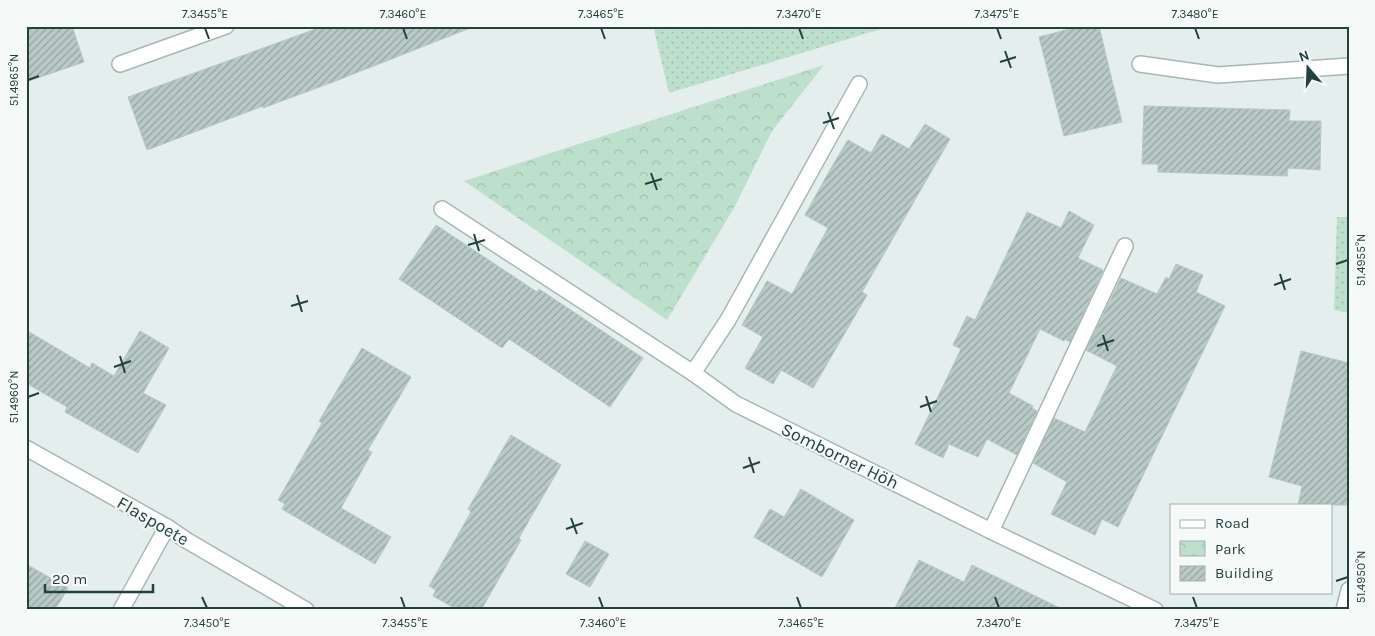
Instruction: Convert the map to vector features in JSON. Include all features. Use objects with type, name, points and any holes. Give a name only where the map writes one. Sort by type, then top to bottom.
[{"type":"street","points":[[120,64],[226,26]]},
{"type":"street","points":[[1140,64],[1218,75],[1349,66]]},
{"type":"street","points":[[693,373],[728,320],[859,84]]},
{"type":"street","name":"Somborner Höh","points":[[442,209],[693,373],[736,404],[1155,610]]},
{"type":"street","points":[[991,531],[1125,246]]},
{"type":"street","name":"Flaspoete","points":[[26,448],[167,527],[306,610]]},
{"type":"street","points":[[121,610],[167,527]]},
{"type":"street","points":[[1344,610],[1349,590]]},
{"type":"green space","points":[[653,26],[891,26],[669,93]]},
{"type":"green space","points":[[824,65],[772,131],[735,206],[667,320],[464,181]]},
{"type":"green space","points":[[1337,217],[1349,217],[1349,313],[1334,310]]},
{"type":"building","points":[[26,26],[72,26],[84,62],[26,82]]},
{"type":"building","points":[[324,26],[470,26],[470,28],[333,82],[147,150],[128,97]]},
{"type":"building","points":[[1081,26],[1099,26],[1122,122],[1064,136],[1039,37]]},
{"type":"building","points":[[1144,106],[1290,110],[1289,121],[1321,121],[1320,170],[1288,168],[1287,176],[1158,172],[1158,164],[1142,164]]},
{"type":"building","points":[[925,124],[950,139],[862,292],[867,295],[813,388],[781,370],[773,384],[745,368],[763,337],[742,325],[767,281],[792,294],[828,228],[805,215],[848,140],[871,153],[882,134],[909,149]]},
{"type":"building","points":[[1069,211],[1094,225],[1078,258],[1103,270],[1070,342],[1040,329],[1009,393],[1033,406],[1032,408],[1037,411],[1017,455],[987,439],[978,457],[949,444],[943,458],[915,444],[961,349],[953,345],[967,316],[975,320],[1027,212],[1061,228]]},
{"type":"building","points":[[436,225],[537,292],[539,289],[643,358],[610,407],[509,339],[502,348],[399,279]]},
{"type":"building","points":[[1176,264],[1203,275],[1196,292],[1225,306],[1118,527],[1102,519],[1095,535],[1051,514],[1067,482],[1033,463],[1054,418],[1085,432],[1117,366],[1086,350],[1121,278],[1157,294],[1166,277],[1169,279]]},
{"type":"building","points":[[26,330],[90,368],[92,363],[114,376],[140,331],[169,348],[143,393],[166,405],[138,453],[65,412],[67,407],[26,383]]},
{"type":"building","points":[[362,348],[411,377],[368,450],[372,452],[341,508],[391,537],[375,564],[282,509],[285,504],[278,500],[322,423],[319,421]]},
{"type":"building","points":[[1301,351],[1349,363],[1349,505],[1298,504],[1302,486],[1269,477]]},
{"type":"building","points":[[511,435],[561,465],[519,538],[521,540],[481,610],[458,610],[433,596],[436,590],[429,586],[471,512],[468,509]]},
{"type":"building","points":[[801,489],[854,520],[822,577],[754,537],[770,509],[784,517]]},
{"type":"building","points":[[585,541],[609,554],[590,587],[566,574]]},
{"type":"building","points":[[919,560],[964,582],[972,565],[1064,610],[894,610]]},
{"type":"building","points":[[26,564],[68,588],[55,610],[26,610]]}]
